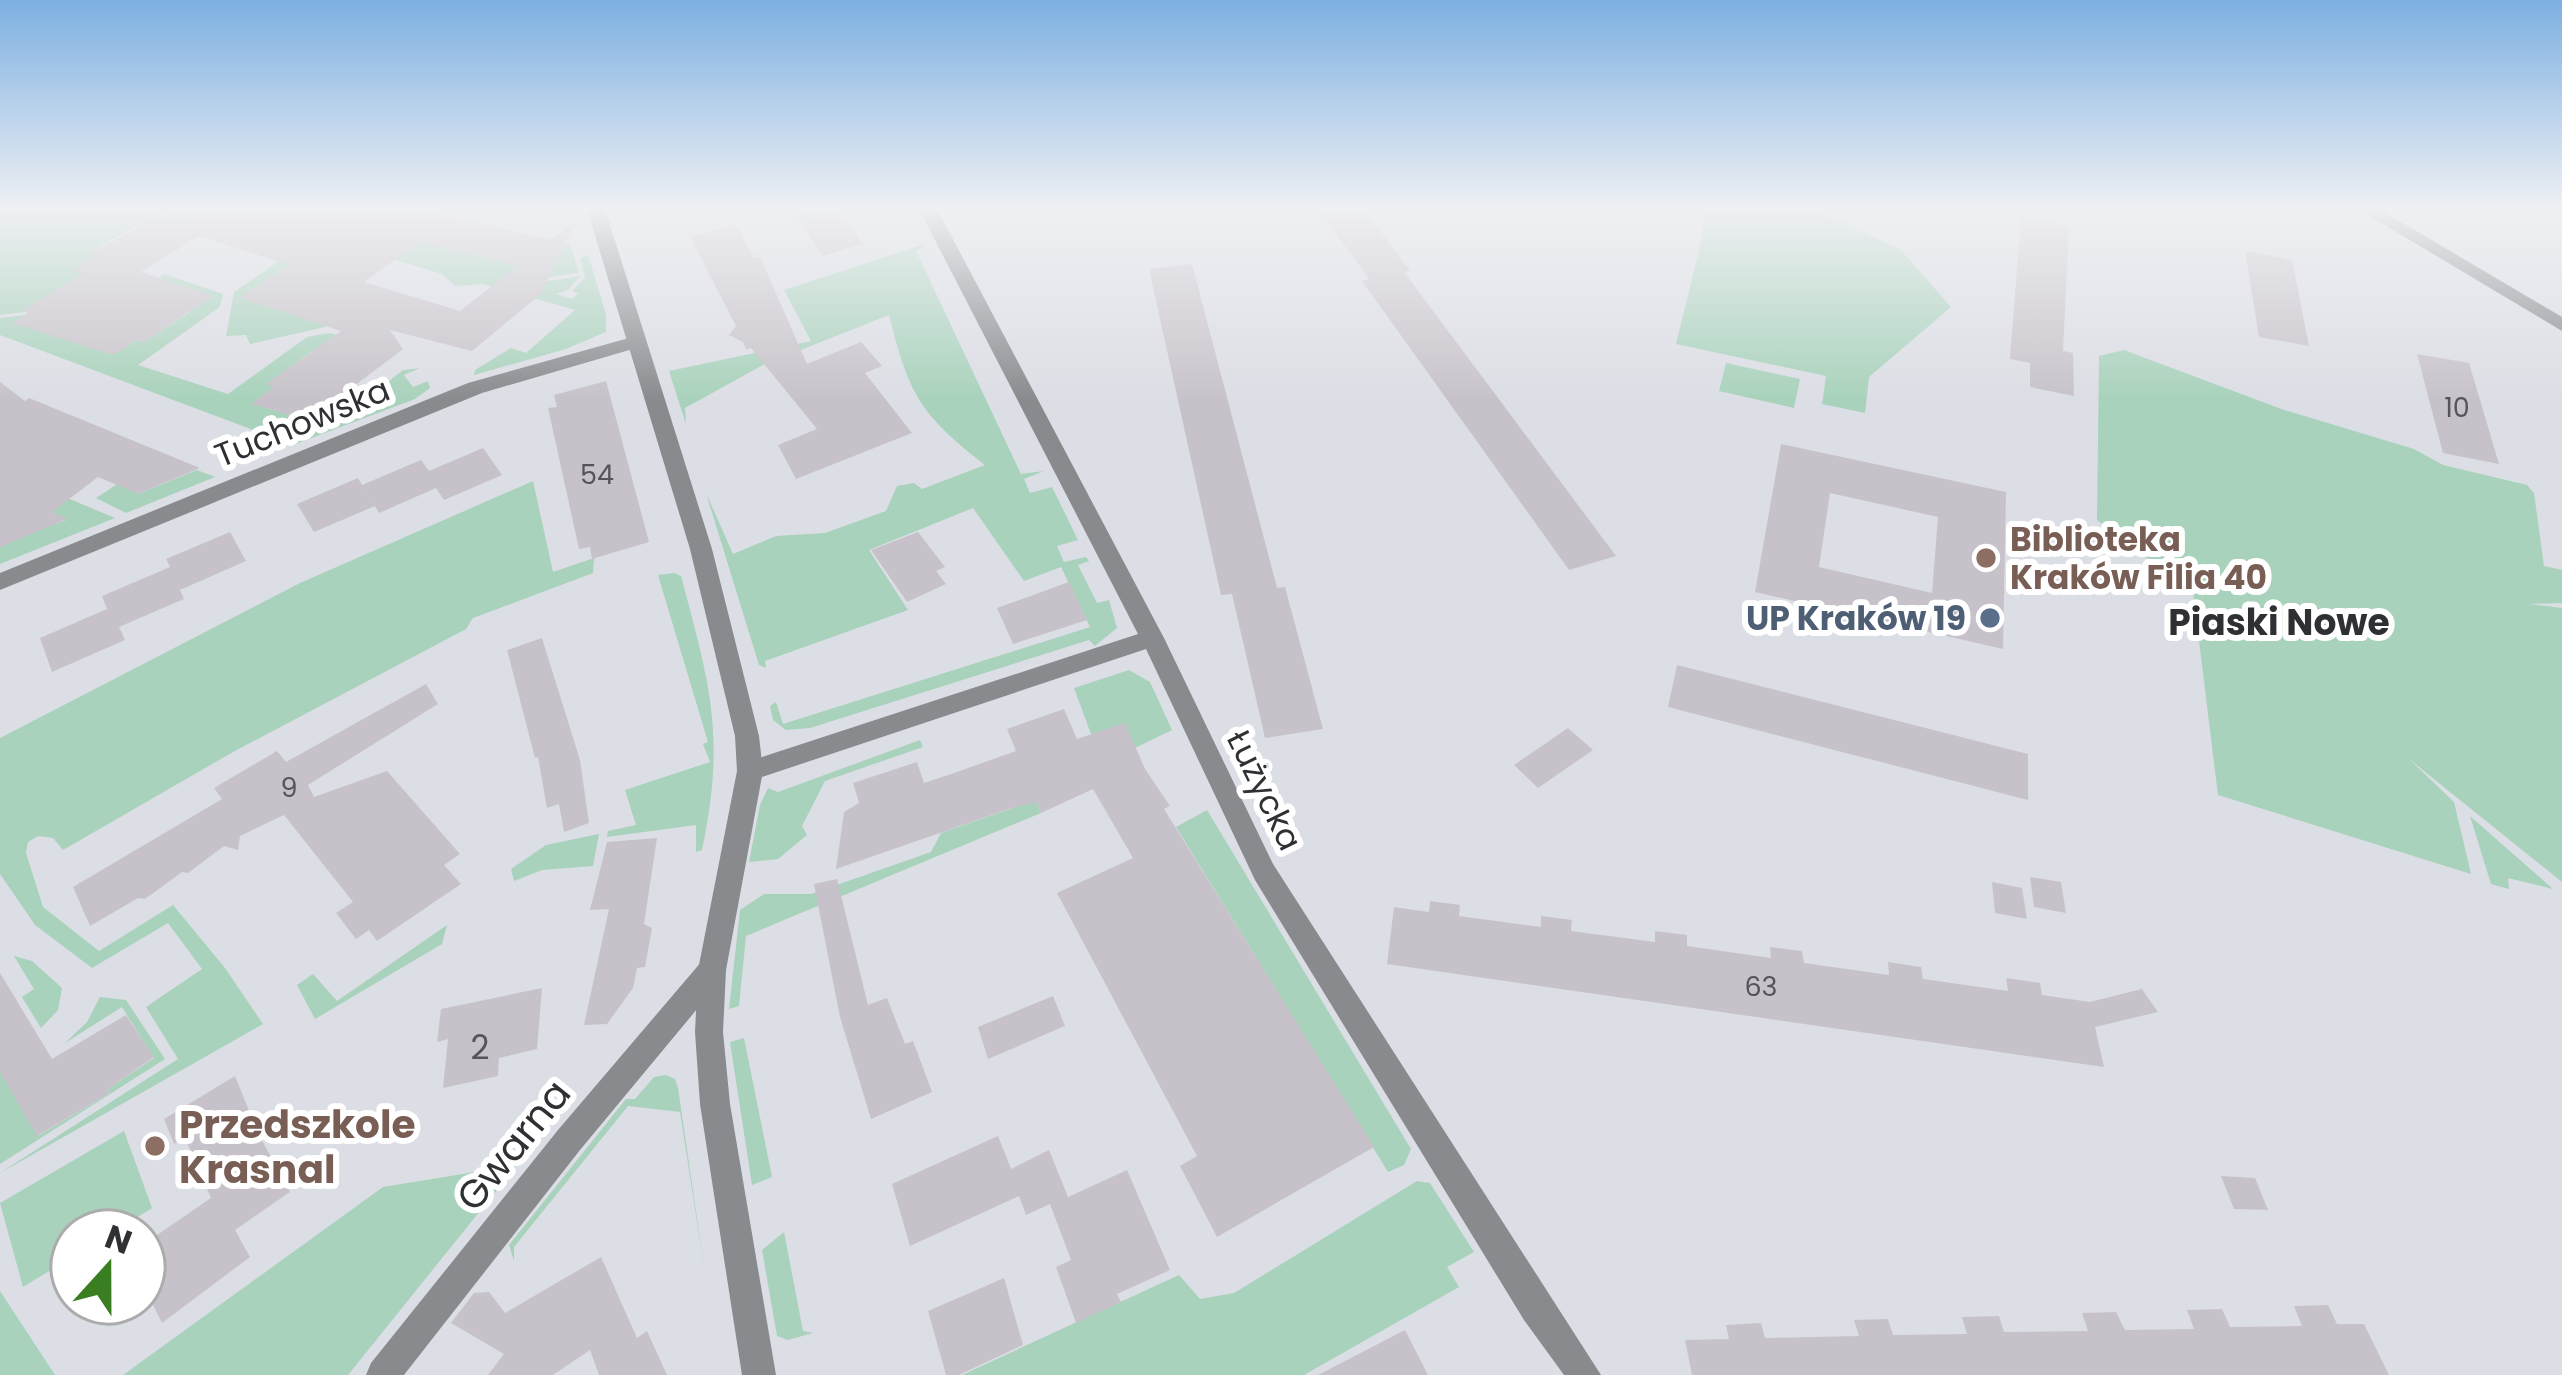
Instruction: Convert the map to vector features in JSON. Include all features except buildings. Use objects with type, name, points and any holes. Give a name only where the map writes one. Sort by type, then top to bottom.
[{"type":"street","points":[[615,273],[725,641],[750,771],[712,970],[710,1040],[759,1375]]},
{"type":"street","name":"Łużycka","points":[[962,273],[1152,638],[1264,872],[1536,1308],[1584,1375]]},
{"type":"street","points":[[2475,273],[2562,325]]},
{"type":"street","name":"Tuchowska","points":[[0,582],[475,388],[636,342]]},
{"type":"street","points":[[750,771],[1152,638]]},
{"type":"street","name":"Gwarna","points":[[383,1375],[712,970]]},
{"type":"street","points":[[659,1033],[688,1023],[710,1040]]},
{"type":"green space","points":[[0,273],[83,273],[105,281],[33,311],[0,315]]},
{"type":"green space","points":[[261,273],[277,273],[249,292],[379,289],[325,327],[250,344],[246,335],[226,336],[234,292]]},
{"type":"green space","points":[[578,273],[529,280],[530,284],[580,276],[568,290],[556,294],[572,299],[584,273],[594,273],[606,314],[606,332],[566,349],[474,375],[511,348],[526,353],[575,310],[483,284],[455,286],[442,274]]},
{"type":"green space","points":[[836,273],[926,273],[1021,474],[1044,471],[1024,479],[1030,493],[1052,487],[1078,540],[1057,546],[1064,562],[1086,557],[1089,561],[1078,565],[1097,603],[1109,600],[1117,628],[1095,646],[1089,640],[810,728],[786,730],[773,720],[770,706],[776,702],[783,724],[1090,627],[1061,567],[1024,581],[973,508],[869,550],[908,610],[765,661],[766,668],[759,665],[706,493],[733,554],[776,536],[825,533],[886,511],[897,486],[914,483],[922,489],[985,465],[945,431],[920,401],[903,365],[889,315],[763,365],[685,408],[686,424],[669,371],[811,341],[784,290]]},
{"type":"green space","points":[[1693,273],[1921,273],[1951,307],[1869,377],[1865,413],[1822,404],[1826,376],[1676,344]]},
{"type":"green space","points":[[164,274],[223,294],[220,307],[138,365],[228,394],[307,337],[330,333],[395,353],[312,351],[268,383],[274,387],[252,404],[330,426],[344,418],[361,419],[391,395],[384,385],[403,370],[420,368],[404,375],[413,387],[428,381],[430,388],[415,399],[293,445],[0,335],[0,318],[32,314],[80,344],[113,355],[137,340],[144,342],[190,312],[206,294],[154,281]]},
{"type":"green space","points":[[2124,350],[2284,410],[2414,449],[2443,465],[2527,485],[2534,493],[2544,566],[2562,570],[2562,603],[2529,604],[2562,608],[2562,882],[2409,759],[2454,802],[2471,874],[2218,795],[2190,568],[2146,558],[2097,520],[2099,356]]},
{"type":"green space","points":[[1726,363],[1800,379],[1794,408],[1719,391]]},
{"type":"green space","points":[[197,470],[215,477],[126,513],[96,498],[119,483],[138,494]]},
{"type":"green space","points":[[533,481],[553,572],[594,558],[593,573],[473,618],[466,629],[233,752],[63,850],[53,838],[38,836],[28,842],[26,853],[43,907],[99,951],[173,905],[263,1024],[0,1173],[178,1059],[146,1007],[202,969],[168,923],[92,968],[35,925],[0,874],[0,738],[300,583]]},
{"type":"green space","points":[[65,497],[115,518],[0,564],[0,543],[66,520],[52,512]]},
{"type":"green space","points":[[658,575],[681,576],[700,649],[714,742],[709,810],[702,850],[696,852],[696,825],[607,837],[608,831],[636,825],[625,790],[710,762]]},
{"type":"green space","points":[[1129,670],[1150,682],[1172,730],[1102,764],[1074,688]]},
{"type":"green space","points":[[920,740],[923,747],[825,781],[802,826],[807,835],[778,859],[749,862],[768,788],[778,792]]},
{"type":"green space","points":[[1036,800],[1041,813],[746,936],[739,1006],[729,1009],[740,910],[764,894],[811,894],[931,852],[941,833]]},
{"type":"green space","points":[[1207,810],[1411,1149],[1404,1165],[1388,1172],[1176,827]]},
{"type":"green space","points":[[2470,816],[2553,889],[2508,878],[2509,889],[2491,884]]},
{"type":"green space","points":[[599,834],[593,866],[542,870],[514,881],[511,869],[546,845]]},
{"type":"green space","points":[[447,925],[442,944],[315,1019],[297,985],[313,974],[337,1001]]},
{"type":"green space","points":[[14,956],[32,961],[62,988],[58,1010],[41,1028],[22,997],[34,989]]},
{"type":"green space","points":[[100,997],[126,1000],[165,1059],[0,1164],[0,1063],[38,1136],[110,1093],[108,1089],[154,1058],[122,1007],[65,1043],[87,1022]]},
{"type":"green space","points":[[744,1038],[772,1177],[752,1185],[730,1042]]},
{"type":"green space","points":[[654,1077],[675,1079],[678,1088],[705,1273],[680,1112],[628,1106],[514,1247],[514,1261],[509,1245],[626,1099],[635,1099]]},
{"type":"green space","points":[[124,1131],[152,1207],[48,1207],[48,1272],[23,1287],[0,1203]]},
{"type":"green space","points":[[517,1165],[348,1375],[123,1375],[383,1187]]},
{"type":"green space","points":[[1417,1181],[1430,1183],[1474,1252],[1447,1267],[1459,1287],[1304,1375],[962,1375],[1179,1275],[1200,1299],[1234,1293]]},
{"type":"green space","points":[[784,1232],[803,1331],[813,1333],[788,1340],[777,1336],[762,1250]]},
{"type":"green space","points":[[0,1291],[55,1375],[0,1375]]},
{"type":"place","name":"Biblioteka Kraków Filia 40","points":[[1986,558]]},
{"type":"place","name":"UP Kraków 19","points":[[1990,618]]},
{"type":"place","name":"Przedszkole Krasnal","points":[[155,1146]]},
{"type":"district","name":"Piaski Nowe","points":[[2279,622]]}]
